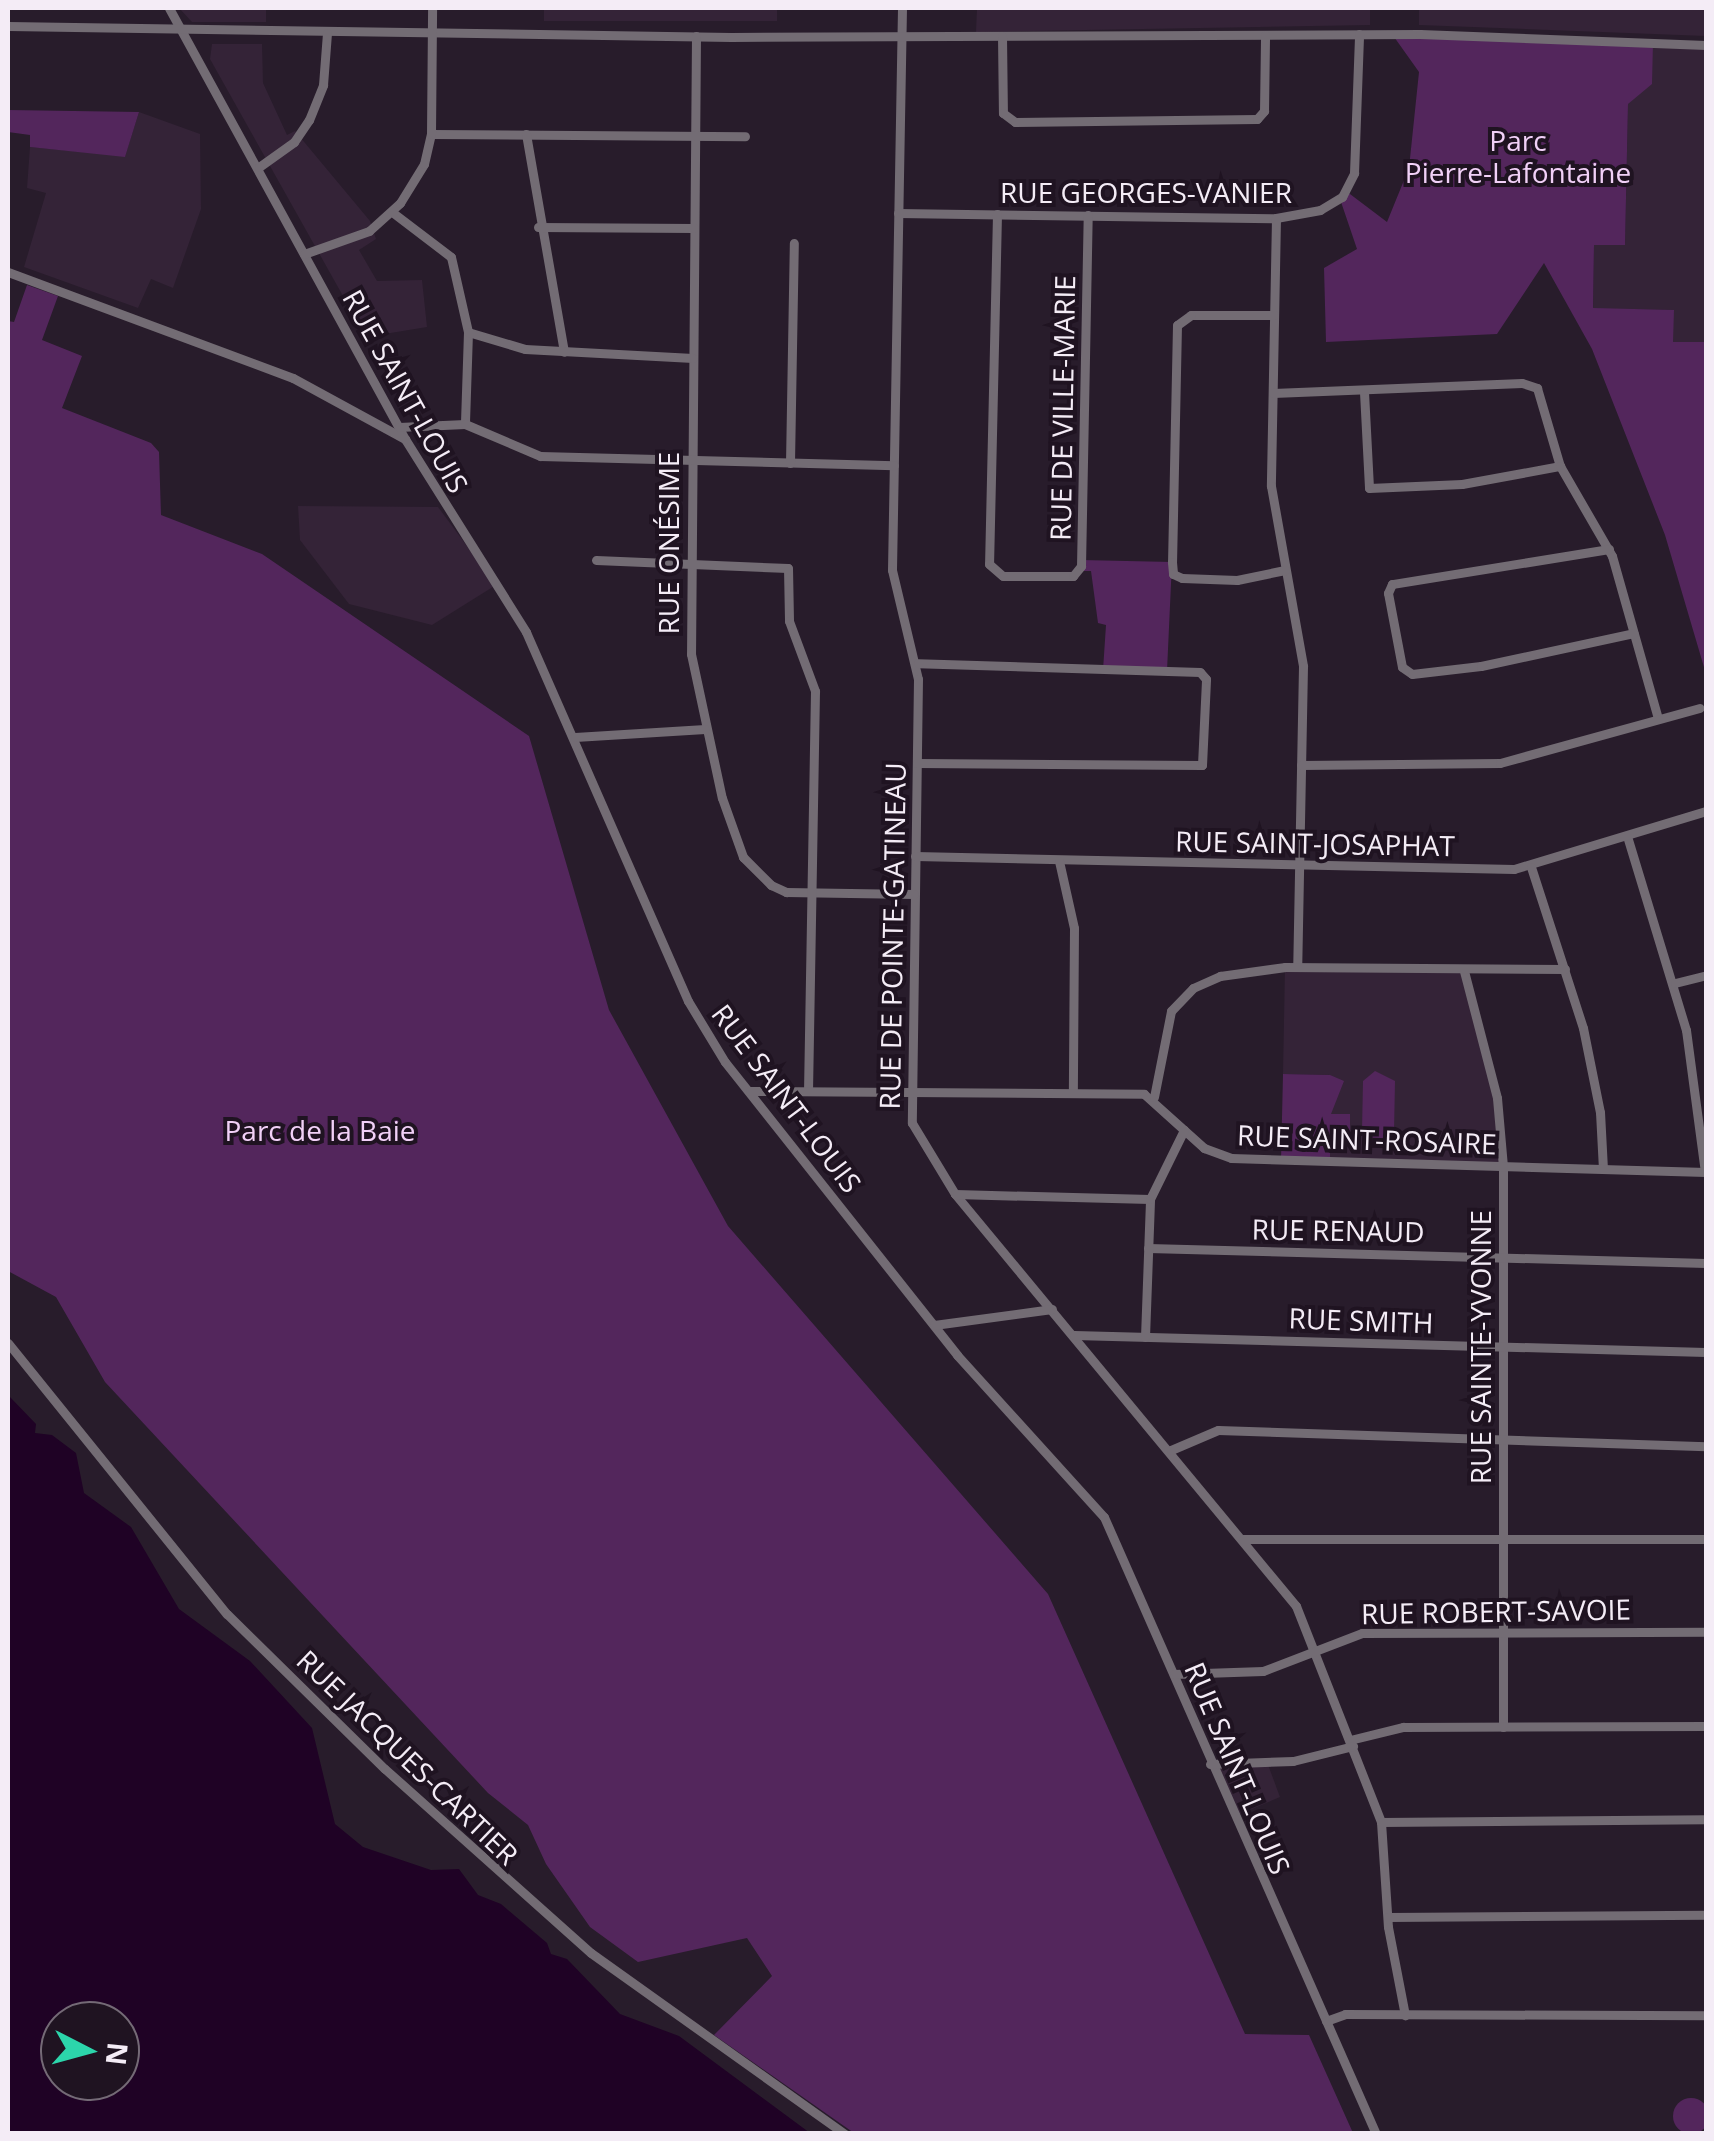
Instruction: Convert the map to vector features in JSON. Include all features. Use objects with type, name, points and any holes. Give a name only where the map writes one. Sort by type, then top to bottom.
[{"type":"street","name":"RUE SAINT-LOUIS","points":[[169,8],[404,439],[526,632],[688,1001],[750,1091],[934,1325],[1104,1517],[1376,2134]]},
{"type":"street","points":[[304,254],[344,245],[392,212],[424,164],[431,134],[432,8]]},
{"type":"street","name":"RUE DE POINTE-GATINEAU","points":[[902,8],[892,570],[918,663],[909,1090],[921,1146],[955,1194],[1171,1450],[1296,1606],[1381,1822],[1388,1917],[1405,2015]]},
{"type":"street","points":[[8,26],[696,36],[1359,34],[1706,44]]},
{"type":"street","points":[[259,167],[294,142],[309,120],[322,85],[327,33]]},
{"type":"street","name":"RUE GEORGES-VANIER","points":[[898,212],[1276,218],[1327,207],[1351,182],[1359,138],[1359,34]]},
{"type":"street","points":[[1002,36],[1003,114],[1010,121],[1035,122],[1258,119],[1264,111],[1265,35]]},
{"type":"street","name":"RUE ONÉSIME","points":[[696,36],[688,563],[691,654],[722,798],[754,875],[786,892],[914,894]]},
{"type":"street","points":[[431,134],[745,136]]},
{"type":"street","points":[[526,134],[538,227],[564,352]]},
{"type":"street","points":[[392,212],[452,257],[468,332],[465,424]]},
{"type":"street","name":"RUE DE VILLE-MARIE","points":[[997,214],[990,564],[998,576],[1073,576],[1081,566],[1088,215]]},
{"type":"street","points":[[1276,218],[1272,499],[1303,666],[1297,966]]},
{"type":"street","points":[[538,227],[694,228]]},
{"type":"street","points":[[790,462],[794,242]]},
{"type":"street","points":[[8,272],[293,378],[404,439]]},
{"type":"street","points":[[1274,315],[1191,315],[1177,324],[1172,562],[1174,574],[1182,578],[1236,580],[1285,570]]},
{"type":"street","points":[[468,332],[564,352],[693,358]]},
{"type":"street","points":[[1528,383],[1534,369]]},
{"type":"street","points":[[1272,393],[1528,383],[1539,392],[1560,466],[1609,549],[1658,719]]},
{"type":"street","points":[[1364,392],[1369,488],[1462,484],[1560,466]]},
{"type":"street","points":[[398,428],[465,424],[540,456],[894,465]]},
{"type":"street","points":[[1609,549],[1392,584],[1388,593],[1402,667],[1412,674],[1480,666],[1634,633]]},
{"type":"street","points":[[596,560],[788,568],[789,621],[815,692],[808,1088]]},
{"type":"street","points":[[917,763],[1202,764],[1206,679],[1200,672],[918,663]]},
{"type":"street","points":[[1301,766],[1500,763],[1700,708]]},
{"type":"street","points":[[575,737],[705,729]]},
{"type":"street","name":"RUE SAINT-JOSAPHAT","points":[[915,856],[1299,866],[1531,867],[1706,811]]},
{"type":"street","points":[[1627,836],[1675,983],[1694,1074],[1706,1172]]},
{"type":"street","points":[[1059,861],[1074,928],[1073,1092]]},
{"type":"street","points":[[1531,867],[1566,968],[1596,1088],[1603,1169]]},
{"type":"street","points":[[750,1091],[808,1088],[1154,1097],[1164,1030],[1180,998],[1230,973],[1297,966],[1464,971],[1566,968]]},
{"type":"street","name":"RUE SAINTE-YVONNE","points":[[1464,971],[1497,1098],[1503,1166],[1503,1727]]},
{"type":"street","points":[[1675,983],[1706,975]]},
{"type":"street","points":[[1694,1074],[1706,1072]]},
{"type":"street","name":"RUE SAINT-ROSAIRE","points":[[1154,1097],[1204,1148],[1231,1158],[1706,1172]]},
{"type":"street","points":[[1145,1336],[1150,1200],[1184,1130]]},
{"type":"street","points":[[955,1194],[1150,1200]]},
{"type":"street","name":"RUE RENAUD","points":[[1148,1248],[1706,1264]]},
{"type":"street","points":[[934,1325],[1052,1309]]},
{"type":"street","name":"RUE SMITH","points":[[1074,1334],[1706,1352]]},
{"type":"street","name":"RUE JACQUES-CARTIER","points":[[8,1343],[227,1614],[385,1769],[568,1934],[845,2134]]},
{"type":"street","points":[[1171,1450],[1218,1430],[1706,1446]]},
{"type":"street","points":[[1243,1539],[1706,1539]]},
{"type":"street","name":"RUE ROBERT-SAVOIE","points":[[1174,1674],[1263,1671],[1362,1633],[1706,1632]]},
{"type":"street","points":[[1210,1764],[1293,1761],[1396,1727],[1706,1726]]},
{"type":"street","points":[[1381,1822],[1706,1820]]},
{"type":"street","points":[[1388,1917],[1706,1915]]},
{"type":"street","points":[[1326,2021],[1345,2014],[1706,2016]]},
{"type":"shaded area","points":[[179,8],[266,8],[266,22],[192,22]]},
{"type":"shaded area","points":[[544,8],[777,8],[777,21],[544,21]]},
{"type":"shaded area","points":[[977,8],[1370,8],[1370,25],[976,32]]},
{"type":"shaded area","points":[[1419,8],[1706,8],[1706,36],[1419,25]]},
{"type":"shaded area","points":[[1653,42],[1706,45],[1706,342],[1673,342],[1673,310],[1593,309],[1594,245],[1625,244],[1628,104],[1640,88]]},
{"type":"shaded area","points":[[212,44],[262,44],[263,83],[287,135],[295,131],[370,221],[376,239],[359,250],[377,281],[422,280],[427,327],[366,337],[210,59]]},
{"type":"shaded area","points":[[139,112],[200,134],[201,209],[173,288],[151,279],[138,308],[24,267],[46,193],[27,188],[30,147],[125,156]]},
{"type":"shaded area","points":[[298,506],[438,507],[496,585],[432,625],[349,604],[300,540]]},
{"type":"shaded area","points":[[1285,967],[1464,971],[1497,1098],[1503,1166],[1330,1161],[1330,1075],[1283,1074]]},
{"type":"shaded area","points":[[8,1395],[36,1424],[35,1433],[52,1435],[76,1453],[84,1493],[131,1527],[179,1609],[250,1661],[312,1728],[335,1824],[363,1847],[431,1870],[459,1869],[478,1895],[501,1904],[547,1943],[551,1954],[567,1959],[620,2014],[679,2036],[810,2133],[8,2133]]},
{"type":"shaded area","points":[[1267,1762],[1280,1797],[1233,1817],[1210,1764]]},
{"type":"green space","name":"Parc Pierre-Lafontaine","points":[[1392,34],[1653,42],[1652,84],[1628,104],[1625,245],[1594,245],[1593,308],[1674,310],[1673,342],[1706,342],[1706,674],[1665,535],[1592,349],[1544,263],[1497,334],[1326,342],[1324,268],[1357,249],[1340,199],[1346,191],[1387,222],[1409,168],[1419,72]]},
{"type":"green space","points":[[8,110],[139,112],[125,157],[30,147],[30,135],[8,132]]},
{"type":"green space","name":"Parc de la Baie","points":[[27,285],[58,296],[42,340],[82,356],[62,408],[151,443],[159,452],[161,515],[262,554],[529,736],[609,1010],[728,1226],[1048,1594],[1245,2034],[1309,2035],[1353,2133],[854,2133],[714,2035],[772,1976],[747,1938],[638,1962],[590,1927],[546,1864],[528,1825],[488,1793],[105,1382],[56,1297],[8,1271],[8,321],[14,322]]},
{"type":"green space","points":[[1081,560],[1172,562],[1167,671],[1103,670],[1106,625],[1098,623],[1091,571],[1080,571]]},
{"type":"green space","points":[[1375,1071],[1395,1081],[1394,1132],[1379,1143],[1362,1131],[1363,1081]]},
{"type":"green space","points":[[1283,1074],[1330,1075],[1344,1081],[1331,1114],[1350,1114],[1350,1143],[1330,1143],[1330,1161],[1281,1160]]},
{"type":"green space","points":[[1691,2098],[1704,2103],[1709,2116],[1704,2129],[1691,2134],[1678,2129],[1673,2116],[1678,2103]]}]
